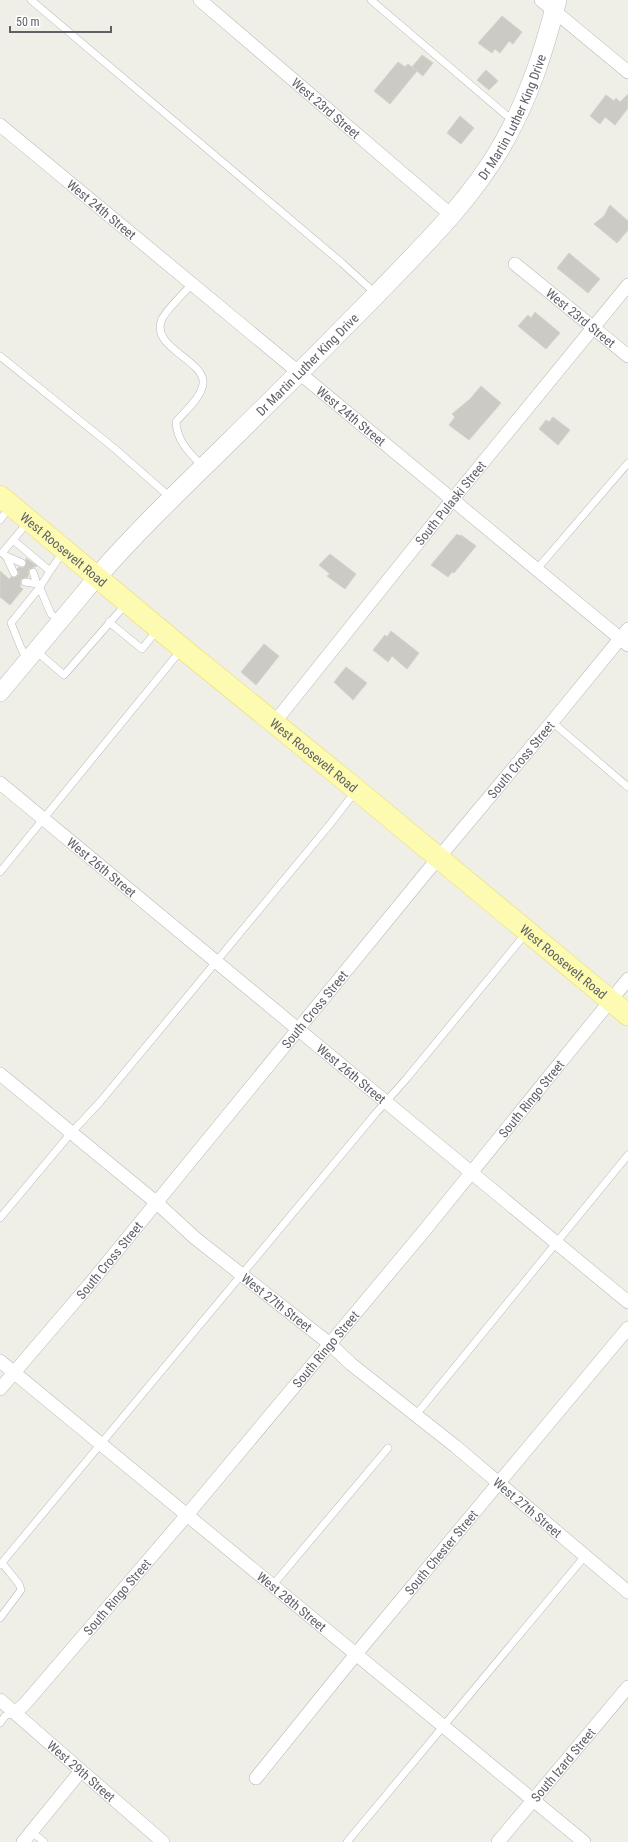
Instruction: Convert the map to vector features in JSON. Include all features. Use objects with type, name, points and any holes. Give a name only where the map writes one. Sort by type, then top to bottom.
[{"type":"main road","name":"Dr Martin Luther King Drive","points":[[97,577],[172,498],[300,373],[451,215],[481,178],[514,122],[536,74],[551,3]]},
{"type":"main road","name":"West Roosevelt Road","points":[[4,507],[29,520],[158,629],[357,790],[438,859],[628,1015]]},
{"type":"street","name":"West 23rd Street","points":[[200,0],[451,215]]},
{"type":"street","points":[[551,3],[628,72]]},
{"type":"street","name":"West 24th Street","points":[[0,125],[537,569],[625,637]]},
{"type":"street","name":"West 23rd Street","points":[[515,264],[628,356]]},
{"type":"street","name":"South Pulaski Street","points":[[274,723],[453,499],[628,285]]},
{"type":"street","name":"Dr Martin Luther King Drive","points":[[0,694],[97,577]]},
{"type":"street","name":"South Cross Street","points":[[0,1389],[89,1285],[438,859],[625,637]]},
{"type":"street","name":"West 26th Street","points":[[0,783],[628,1302]]},
{"type":"street","name":"South Ringo Street","points":[[15,1712],[24,1705],[187,1515],[472,1173],[628,979]]},
{"type":"street","name":"West 27th Street","points":[[0,1074],[157,1202],[190,1234],[330,1344],[351,1364],[415,1416],[455,1446],[628,1592]]},
{"type":"street","name":"South Chester Street","points":[[256,1778],[356,1654],[628,1328]]},
{"type":"street","name":"West 28th Street","points":[[0,1361],[584,1842]]},
{"type":"street","name":"South Izard Street","points":[[498,1842],[628,1687]]},
{"type":"street","name":"West 29th Street","points":[[0,1700],[160,1841]]},
{"type":"street","points":[[28,1837],[80,1772]]},
{"type":"lane","points":[[31,0],[336,258],[376,294]]},
{"type":"lane","points":[[371,0],[514,122]]},
{"type":"lane","points":[[192,284],[163,318],[160,326],[163,335],[170,345],[198,370],[202,379],[203,385],[198,396],[176,422],[176,432],[184,446],[204,467]]},
{"type":"lane","points":[[0,356],[114,448],[172,498]]},
{"type":"lane","points":[[537,569],[628,463]]},
{"type":"lane","points":[[14,573],[6,556],[2,553],[29,520]]},
{"type":"lane","points":[[13,540],[50,571]]},
{"type":"lane","points":[[65,550],[11,623],[21,648],[64,675],[127,602]]},
{"type":"lane","points":[[6,556],[22,563]]},
{"type":"lane","points":[[33,572],[51,614],[60,621]]},
{"type":"lane","points":[[25,582],[39,586]]},
{"type":"lane","points":[[109,622],[142,649],[158,629]]},
{"type":"lane","points":[[0,872],[42,818],[182,648]]},
{"type":"lane","points":[[552,722],[628,787]]},
{"type":"lane","points":[[0,1218],[71,1133],[100,1102],[357,790]]},
{"type":"lane","points":[[0,1618],[21,1590],[19,1584],[1,1564],[527,932]]},
{"type":"lane","points":[[415,1416],[628,1155]]},
{"type":"lane","points":[[272,1586],[388,1448]]},
{"type":"lane","points":[[346,1842],[585,1556]]},
{"type":"lane","points":[[0,1723],[5,1716],[15,1712]]},
{"type":"lane","points":[[28,1837],[44,1842]]},
{"type":"building","points":[[502,16],[522,32],[513,44],[509,41],[500,53],[495,49],[492,53],[478,43]]},
{"type":"building","points":[[422,55],[433,63],[423,76],[412,67]]},
{"type":"building","points":[[398,62],[405,67],[408,64],[417,71],[390,104],[374,91]]},
{"type":"building","points":[[486,70],[498,81],[489,90],[477,80]]},
{"type":"building","points":[[628,94],[628,108],[615,125],[605,117],[600,124],[590,116],[606,95],[614,101],[616,98],[620,102]]},
{"type":"building","points":[[460,116],[474,128],[461,144],[447,133]]},
{"type":"building","points":[[610,205],[628,221],[628,230],[617,243],[594,224],[604,216]]},
{"type":"building","points":[[569,253],[600,279],[588,293],[557,268]]},
{"type":"building","points":[[535,312],[560,333],[546,349],[518,326],[528,315],[531,318]]},
{"type":"building","points":[[481,386],[501,403],[469,440],[449,425],[455,417],[452,414],[470,399]]},
{"type":"building","points":[[553,417],[570,430],[558,445],[539,429],[546,420],[549,422]]},
{"type":"building","points":[[457,534],[460,536],[461,535],[476,546],[454,573],[452,572],[448,577],[431,565]]},
{"type":"building","points":[[330,554],[356,574],[345,589],[327,576],[330,574],[319,565]]},
{"type":"building","points":[[26,558],[37,566],[29,569],[28,577],[21,579],[20,587],[23,589],[10,605],[0,597],[0,571],[9,579],[11,577],[16,577],[19,574],[17,569],[19,567],[23,568],[26,565]]},
{"type":"building","points":[[391,631],[419,653],[407,669],[392,656],[388,662],[373,650],[385,635],[387,637]]},
{"type":"building","points":[[264,644],[279,656],[256,685],[241,672]]},
{"type":"building","points":[[346,667],[367,683],[353,700],[334,682]]}]
